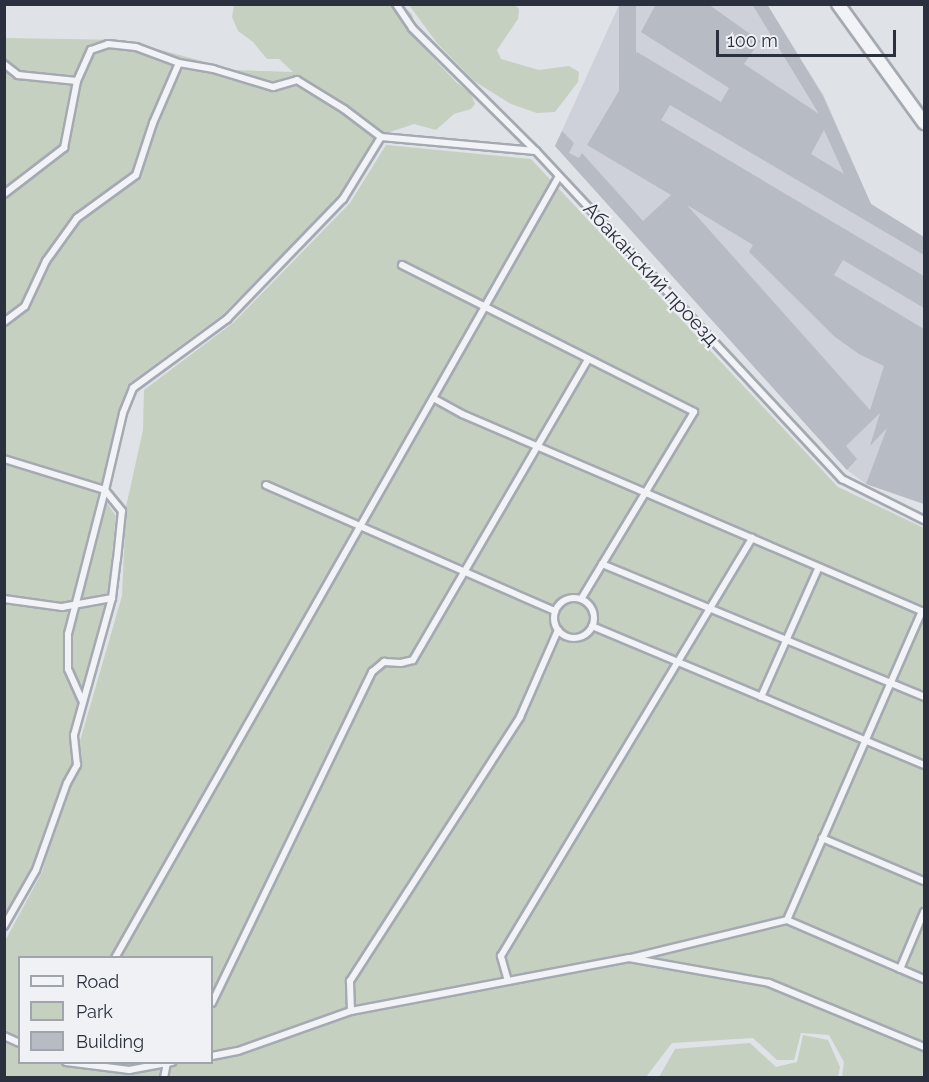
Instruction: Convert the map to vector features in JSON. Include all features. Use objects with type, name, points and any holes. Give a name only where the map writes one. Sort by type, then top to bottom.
[{"type":"street","points":[[838,4],[924,123]]},
{"type":"lane","name":"Абаканский проезд","points":[[396,4],[412,28],[536,151],[842,479],[924,520]]},
{"type":"lane","points":[[4,194],[64,148],[77,81],[91,50],[108,44],[136,47],[179,63],[213,69],[273,87],[297,80],[344,109],[381,137],[536,151]]},
{"type":"lane","points":[[4,322],[25,306],[46,261],[77,218],[136,175],[153,123],[179,63]]},
{"type":"lane","points":[[4,64],[18,75],[77,81]]},
{"type":"lane","points":[[82,700],[68,669],[68,634],[123,413],[133,388],[227,319],[343,199],[381,137]]},
{"type":"lane","points":[[116,956],[559,176]]},
{"type":"lane","points":[[402,265],[694,412],[581,599]]},
{"type":"lane","points":[[213,1001],[372,672],[384,662],[401,663],[413,660],[588,359]]},
{"type":"lane","points":[[433,398],[462,414],[537,447],[923,611],[787,920]]},
{"type":"lane","points":[[4,459],[105,489],[122,511],[112,598],[74,735],[76,765],[67,783],[36,870],[4,926]]},
{"type":"lane","points":[[266,485],[555,611]]},
{"type":"lane","points":[[508,981],[501,956],[752,538]]},
{"type":"lane","points":[[602,564],[924,697]]},
{"type":"lane","points":[[761,697],[819,567]]},
{"type":"lane","points":[[4,599],[62,607],[112,598]]},
{"type":"lane","points":[[581,599],[587,603],[593,614],[592,626],[588,632],[576,638],[569,638],[558,630],[553,618],[555,611],[562,601],[581,599]]},
{"type":"lane","points":[[592,626],[924,765]]},
{"type":"lane","points":[[351,1011],[350,981],[520,717],[558,630]]},
{"type":"lane","points":[[822,838],[924,881]]},
{"type":"lane","points":[[900,969],[924,912]]},
{"type":"lane","points":[[213,1056],[238,1051],[351,1011],[629,958],[787,920],[924,979]]},
{"type":"lane","points":[[629,958],[769,983],[924,1047]]},
{"type":"lane","points":[[4,1036],[18,1042]]},
{"type":"lane","points":[[82,1064],[129,1070],[164,1064]]},
{"type":"shaded area","points":[[619,5],[767,5],[824,96],[871,204],[924,237],[924,504],[866,484],[847,470],[555,146]]},
{"type":"green space","points":[[234,5],[402,5],[412,14],[418,42],[456,82],[471,94],[475,104],[471,109],[454,114],[436,130],[414,124],[384,134],[339,197],[222,315],[128,384],[117,417],[102,496],[116,516],[108,593],[69,735],[72,761],[32,868],[5,918],[5,38],[124,40],[235,70],[293,72],[279,59],[267,59],[253,42],[238,31],[232,17]]},
{"type":"green space","points":[[409,5],[515,5],[519,9],[518,19],[497,50],[501,59],[539,70],[569,66],[579,72],[578,82],[555,112],[537,113],[511,104],[474,81],[437,43]]},
{"type":"green space","points":[[386,145],[531,159],[838,487],[924,528],[924,1077],[842,1077],[844,1062],[829,1035],[801,1033],[794,1060],[777,1060],[753,1038],[672,1043],[646,1077],[5,1078],[5,941],[42,872],[122,596],[126,507],[143,430],[144,390],[233,323],[350,203]]},
{"type":"green space","points":[[803,1035],[828,1040],[840,1067],[838,1077],[659,1077],[675,1049],[750,1043],[776,1067],[797,1062]]},
{"type":"building","points":[[619,4],[636,4],[636,142],[619,142]]},
{"type":"building","points":[[656,4],[708,4],[760,41],[744,64],[819,114],[752,4],[767,4],[823,96],[871,204],[924,237],[924,255],[670,105],[661,120],[924,276],[924,308],[843,260],[834,275],[924,329],[924,504],[866,484],[887,428],[870,446],[880,413],[846,446],[857,459],[847,470],[555,146],[562,131],[574,143],[569,153],[579,158],[582,153],[643,221],[671,195],[587,145],[626,79],[623,78],[637,52],[721,102],[729,88],[641,32]],"holes":[[[824,130],[844,174],[811,154]],[[687,205],[753,245],[749,252],[835,337],[859,354],[884,366],[870,410]]]}]
